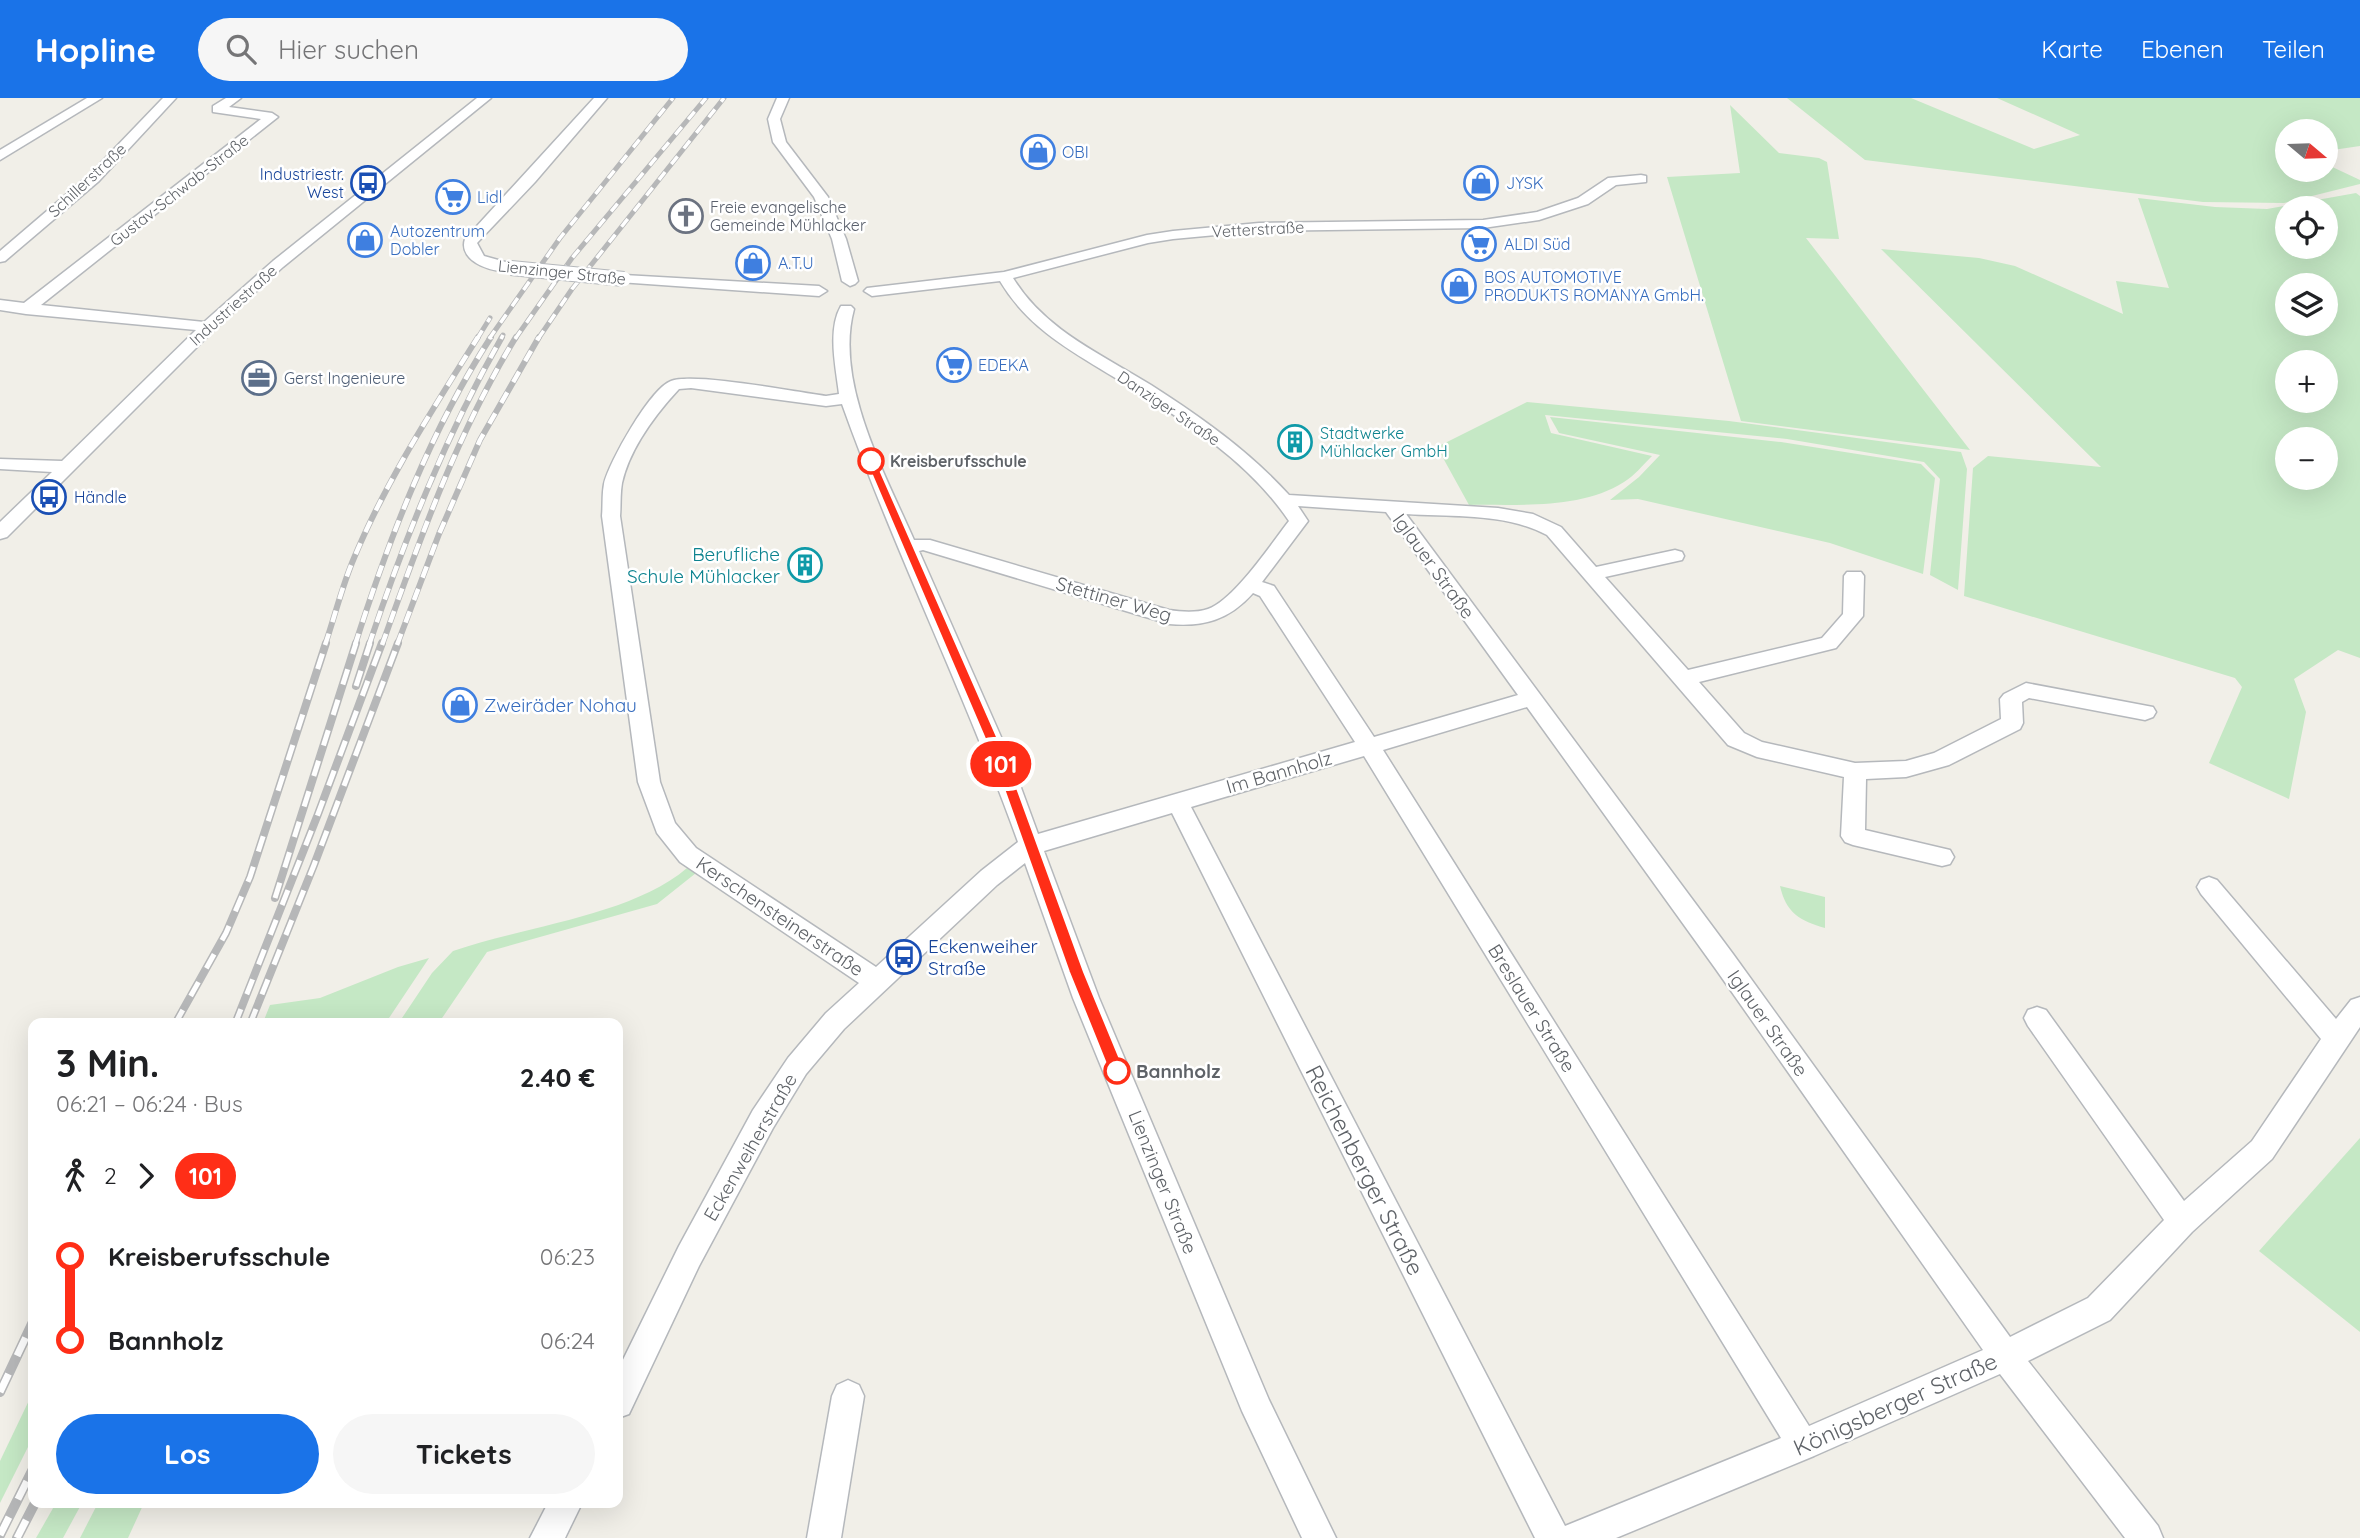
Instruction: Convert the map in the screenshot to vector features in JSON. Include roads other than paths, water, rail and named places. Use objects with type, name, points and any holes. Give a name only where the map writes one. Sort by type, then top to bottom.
[{"type":"street","points":[[0,156],[96,98]]},
{"type":"street","name":"Schillerstraße","points":[[0,258],[94,178],[170,98]]},
{"type":"street","name":"Gustav-Schwab-Straße","points":[[26,309],[272,117],[217,109],[235,98]]},
{"type":"street","name":"Industriestraße","points":[[0,533],[208,327],[278,264],[485,98]]},
{"type":"street","name":"Lienzinger Straße","points":[[601,98],[530,180],[470,242],[471,251],[488,264],[511,268],[829,303],[843,320],[843,356],[848,398],[873,466],[998,755],[1087,998],[1258,1411],[1319,1538]]},
{"type":"street","points":[[783,98],[774,119],[780,142],[821,197],[839,239],[850,281],[865,284],[872,291],[869,300],[863,304],[829,303]]},
{"type":"street","name":"Vetterstraße","points":[[872,291],[1004,276],[1173,235],[1273,227],[1483,224],[1539,216],[1583,201],[1613,181],[1641,179]]},
{"type":"street","name":"Danziger Straße","points":[[1004,276],[1016,299],[1069,345],[1168,404],[1230,449],[1287,500]]},
{"type":"street","name":"Lienzinger Straße","points":[[829,303],[832,284],[850,281]]},
{"type":"street","points":[[0,305],[208,327]]},
{"type":"street","name":"Kerschensteinerstraße","points":[[848,398],[826,401],[691,383],[674,384],[618,466],[612,486],[611,516],[649,782],[666,827],[688,855],[877,981]]},
{"type":"street","points":[[0,464],[67,467]]},
{"type":"street","points":[[1287,500],[1498,514],[1533,520],[1553,531],[1736,739],[1756,749],[1855,771],[1906,769],[1941,759],[1976,744],[2012,723],[2011,699],[2026,690],[2145,712]]},
{"type":"street","points":[[1287,500],[1299,521],[1352,505]]},
{"type":"street","name":"Iglauer Straße","points":[[1392,507],[1724,961],[2005,1356],[2146,1538]]},
{"type":"street","name":"Stettiner Weg","points":[[909,547],[923,544],[935,547],[1169,617],[1194,620],[1223,610],[1248,584],[1299,521]]},
{"type":"street","points":[[1591,574],[1675,556]]},
{"type":"street","points":[[1683,679],[1829,643],[1853,617],[1854,576]]},
{"type":"street","name":"Breslauer Straße","points":[[1248,584],[1267,591],[1369,746],[1802,1445]]},
{"type":"street","name":"Im Bannholz","points":[[1030,846],[1530,699]]},
{"type":"street","points":[[1855,771],[1853,836],[1942,857]]},
{"type":"street","name":"Reichenberger Straße","points":[[1177,801],[1553,1538]]},
{"type":"street","name":"Eckenweiherstraße","points":[[623,1393],[689,1256],[763,1119],[797,1066],[835,1021],[877,981],[989,878],[1030,846]]},
{"type":"street","points":[[2209,887],[2336,1038]]},
{"type":"street","name":"Königsberger Straße","points":[[1576,1538],[1802,1445],[2005,1356],[2099,1309],[2182,1222],[2262,1150],[2336,1038],[2360,1008]]},
{"type":"street","points":[[2037,1018],[2182,1222]]},
{"type":"street","points":[[824,1538],[848,1396]]},
{"type":"street","points":[[547,1538],[563,1508]]},
{"type":"railway","points":[[489,339],[560,238],[673,98]]},
{"type":"railway","points":[[515,339],[572,258],[706,98]]},
{"type":"railway","points":[[538,339],[572,289],[724,98]]},
{"type":"railway","points":[[477,339],[490,318]]},
{"type":"railway","points":[[325,645],[350,569],[381,500],[478,337]]},
{"type":"railway","points":[[355,645],[413,486],[449,410],[491,337]]},
{"type":"railway","points":[[369,645],[428,488],[463,411],[502,337]]},
{"type":"railway","points":[[382,645],[441,487],[476,411],[516,337]]},
{"type":"railway","points":[[397,645],[439,534],[480,440],[539,337]]},
{"type":"railway","points":[[178,1018],[226,933],[250,877],[326,643]]},
{"type":"railway","points":[[275,898],[356,643]]},
{"type":"railway","points":[[356,686],[370,643]]},
{"type":"railway","points":[[237,1018],[382,643]]},
{"type":"railway","points":[[252,1018],[398,643]]},
{"type":"railway","points":[[0,1392],[28,1333]]},
{"type":"railway","points":[[0,1535],[28,1479]]},
{"type":"railway","points":[[17,1538],[32,1508]]},
{"type":"place","name":"OBI","points":[[1038,152]]},
{"type":"place","name":"Industriestr. West","points":[[368,183]]},
{"type":"place","name":"JYSK","points":[[1481,183]]},
{"type":"place","name":"Lidl","points":[[453,197]]},
{"type":"place","name":"Freie evangelische Gemeinde Mühlacker","points":[[686,216]]},
{"type":"place","name":"Autozentrum Dobler","points":[[365,240]]},
{"type":"place","name":"ALDI Süd","points":[[1479,244]]},
{"type":"place","name":"A.T.U","points":[[753,263]]},
{"type":"place","name":"BOS AUTOMOTIVE PRODUKTS ROMANYA GmbH.","points":[[1459,286]]},
{"type":"place","name":"EDEKA","points":[[954,365]]},
{"type":"place","name":"Gerst Ingenieure","points":[[259,378]]},
{"type":"place","name":"Stadtwerke Mühlacker GmbH","points":[[1295,442]]},
{"type":"place","name":"Kreisberufsschule","points":[[871,461]]},
{"type":"place","name":"Händle","points":[[49,497]]},
{"type":"place","name":"Berufliche Schule Mühlacker","points":[[805,565]]},
{"type":"place","name":"Zweiräder Nohau","points":[[460,705]]},
{"type":"place","name":"Eckenweiher Straße","points":[[904,957]]},
{"type":"place","name":"Bannholz","points":[[1117,1071]]}]
